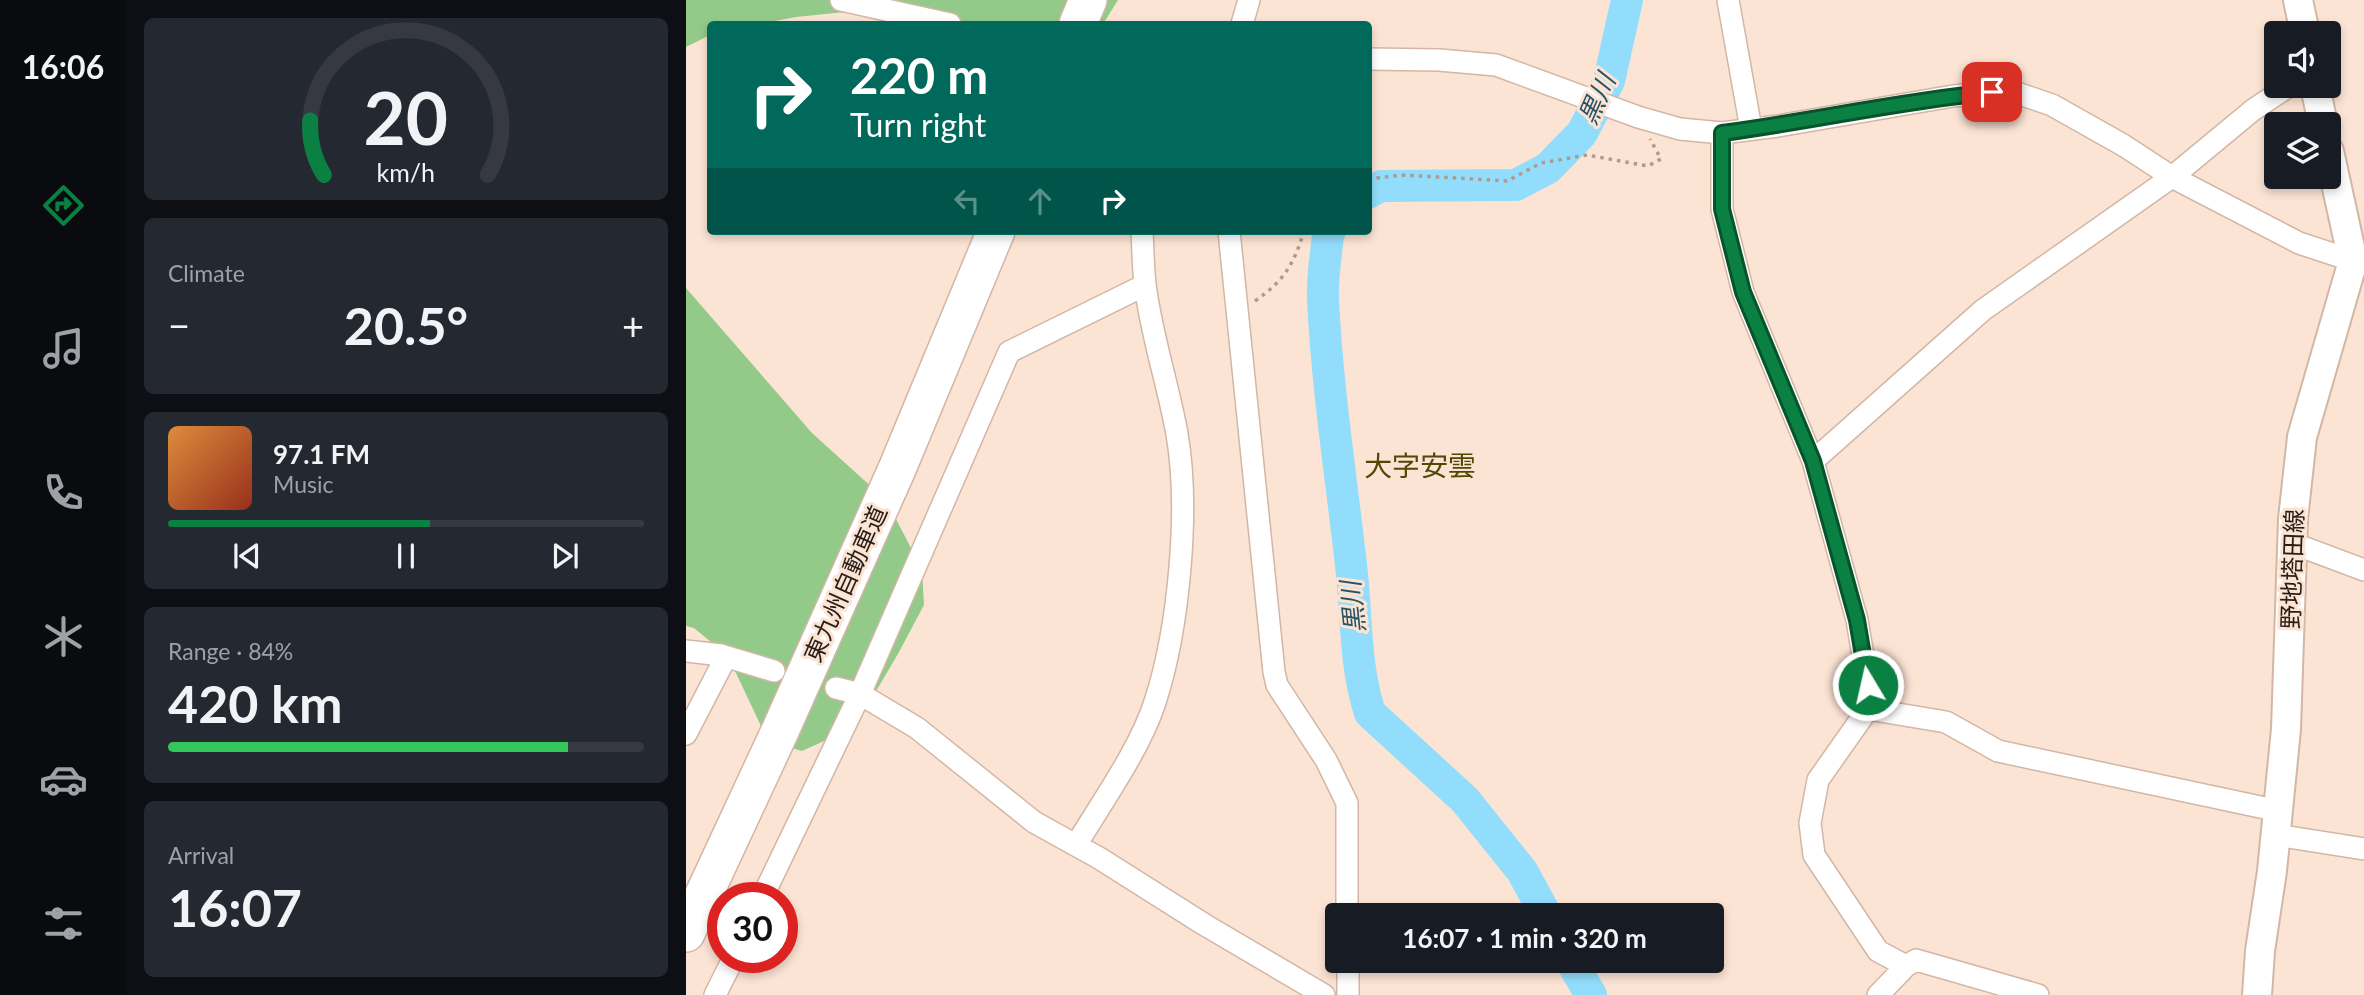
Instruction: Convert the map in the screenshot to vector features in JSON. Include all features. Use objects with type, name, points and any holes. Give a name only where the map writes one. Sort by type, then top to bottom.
[{"type":"highway","points":[[1079,21],[1088,0]]},
{"type":"highway","name":"東九州自動車道","points":[[686,933],[886,494],[994,235]]},
{"type":"main road","points":[[2298,0],[2302,21]]},
{"type":"main road","name":"野地塔田線","points":[[2257,995],[2260,951],[2277,823],[2290,666],[2292,543],[2302,437],[2358,262],[2339,189]]},
{"type":"street","points":[[841,0],[936,21]]},
{"type":"street","points":[[1243,21],[1249,0]]},
{"type":"street","points":[[1728,0],[1751,129]]},
{"type":"street","points":[[1372,58],[1496,65],[1638,117],[1680,129],[1722,133],[1941,98],[2011,91],[2052,105],[2123,145],[2172,177],[2299,243],[2358,262]]},
{"type":"street","points":[[1813,461],[1983,310],[2172,177],[2271,98]]},
{"type":"street","points":[[1722,133],[1722,209],[1743,292],[1813,461],[1857,620],[1868,685],[1868,709],[1818,780],[1810,823],[1814,855],[1878,951],[1906,966]]},
{"type":"street","points":[[1076,845],[1136,745],[1155,703],[1169,642],[1180,569],[1182,508],[1177,434],[1145,285],[1142,235]]},
{"type":"street","points":[[1229,235],[1274,672],[1278,685],[1326,760],[1347,803],[1348,903]]},
{"type":"street","points":[[770,882],[860,694],[1009,352],[1145,285]]},
{"type":"street","points":[[2292,543],[2364,570]]},
{"type":"street","points":[[686,651],[726,657],[774,670]]},
{"type":"street","points":[[686,734],[726,657]]},
{"type":"street","points":[[836,688],[860,694],[917,728],[1034,822],[1324,995]]},
{"type":"street","points":[[1868,709],[1946,722],[1998,751],[2277,823],[2364,849]]},
{"type":"street","points":[[1878,995],[1906,966],[1916,960],[2038,995]]},
{"type":"street","points":[[715,995],[726,973]]},
{"type":"street","points":[[1348,973],[1348,995]]},
{"type":"path","points":[[1372,179],[1403,176],[1507,181],[1541,163],[1587,155],[1648,166],[1661,159],[1638,117]]},
{"type":"path","points":[[1238,312],[1271,290],[1295,260],[1303,235]]},
{"type":"green space","points":[[686,0],[1118,0],[1105,21],[896,21],[865,10],[775,21],[707,21],[707,36],[686,47]]},
{"type":"green space","points":[[686,288],[812,433],[886,500],[922,569],[924,605],[855,727],[802,751],[768,741],[728,656],[694,628],[686,626]]},
{"type":"waterway","name":"黒川","points":[[1372,191],[1381,186],[1516,185],[1548,168],[1582,133],[1609,81],[1627,0]]},
{"type":"waterway","name":"黒川","points":[[1328,235],[1323,291],[1325,332],[1361,676],[1370,713],[1465,800],[1522,871],[1539,903]]},
{"type":"waterway","name":"黒川","points":[[1578,973],[1591,995]]},
{"type":"district","name":"大字安雲","points":[[1420,466]]},
{"type":"route","points":[[1868,685],[1857,620],[1813,461],[1743,292],[1722,209],[1722,133],[1992,92]]}]
